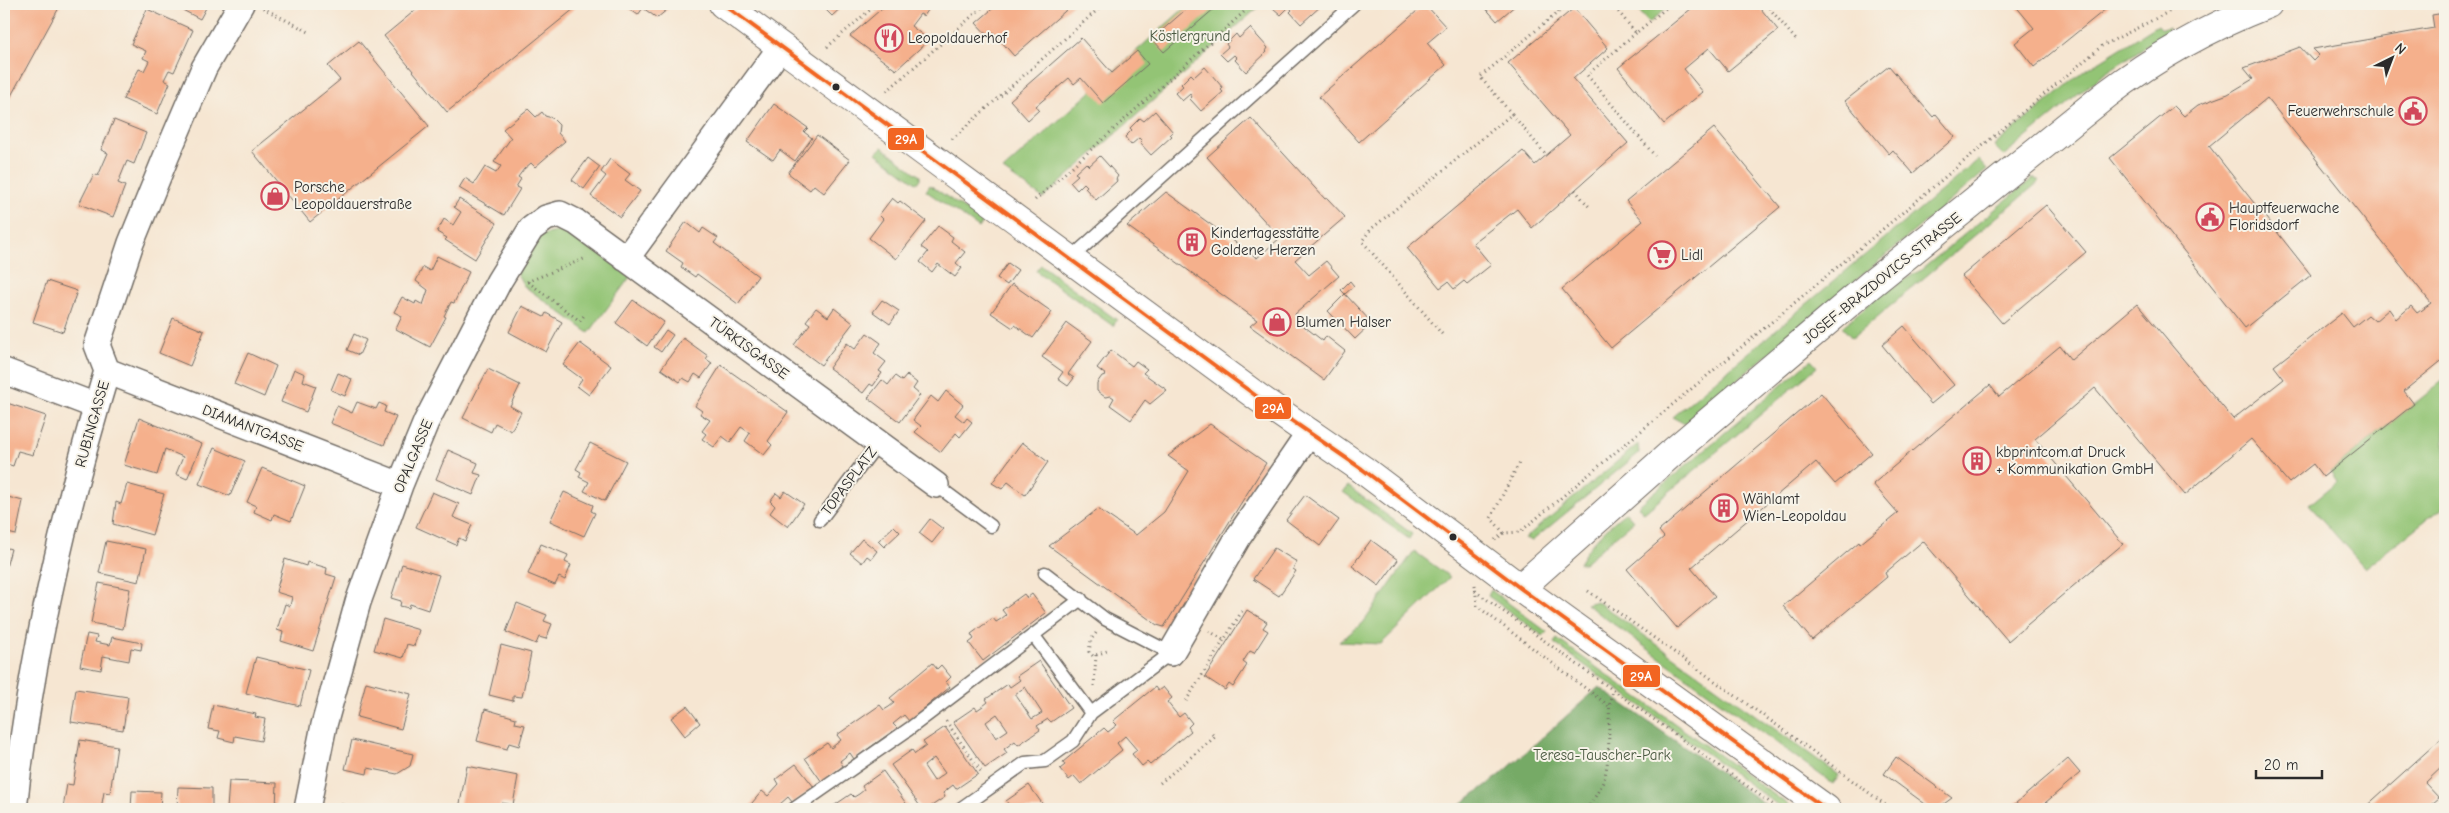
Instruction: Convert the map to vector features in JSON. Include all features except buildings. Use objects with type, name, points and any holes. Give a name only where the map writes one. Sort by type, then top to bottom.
[{"type":"main road","points":[[723,4],[1259,398],[1310,432],[1520,588],[1826,809]]},
{"type":"main road","name":"JOSEF-BRAZDOVICS-STRASSE","points":[[1520,588],[1674,451],[1870,285],[2130,77],[2192,38],[2228,19],[2268,4]]},
{"type":"street","name":"RUBINGASSE","points":[[14,809],[18,769],[58,550],[107,370],[97,345],[131,243],[204,68],[240,4]]},
{"type":"street","points":[[626,258],[781,47]]},
{"type":"street","name":"OPALGASSE","points":[[307,809],[324,725],[358,602],[400,485],[426,422],[499,281],[531,229],[546,218],[560,214],[576,222],[626,258]]},
{"type":"street","name":"TÜRKISGASSE","points":[[626,258],[876,440]]},
{"type":"street","name":"DIAMANTGASSE","points":[[107,370],[400,485]]},
{"type":"street","points":[[4,371],[96,406]]},
{"type":"street","points":[[1171,653],[1239,536],[1310,432]]},
{"type":"street","name":"TOPASPLATZ","points":[[876,440],[936,485]]},
{"type":"lane","points":[[1071,258],[1354,4]]},
{"type":"lane","name":"TOPASPLATZ","points":[[820,520],[876,440]]},
{"type":"lane","points":[[936,485],[991,526]]},
{"type":"lane","points":[[960,809],[1026,763],[1045,761],[1073,741],[1091,713],[1171,653],[1105,619],[1045,573]]},
{"type":"lane","points":[[794,809],[937,708],[1081,599]]},
{"type":"lane","points":[[1034,636],[1091,713]]},
{"type":"path","points":[[256,4],[311,33]]},
{"type":"path","points":[[827,46],[877,4]]},
{"type":"path","points":[[888,91],[986,4]]},
{"type":"path","points":[[952,140],[1104,4]]},
{"type":"path","points":[[1035,200],[1244,12],[1237,4]]},
{"type":"path","points":[[1546,155],[1480,77],[1568,4]]},
{"type":"path","points":[[1612,4],[1636,33]]},
{"type":"path","points":[[1655,156],[1587,75],[1671,4]]},
{"type":"path","points":[[1766,4],[1796,40]]},
{"type":"path","points":[[1519,463],[1491,518],[1504,533],[1520,532],[2102,46],[2184,4]]},
{"type":"path","points":[[1442,334],[1362,241],[1370,230],[1512,114]]},
{"type":"path","points":[[1575,190],[1591,209]]},
{"type":"path","points":[[521,282],[528,282],[588,257]]},
{"type":"path","points":[[528,282],[580,321],[585,314]]},
{"type":"path","points":[[1609,706],[1477,606],[1475,590],[1779,809]]},
{"type":"path","points":[[1588,591],[1785,730],[1891,809]]},
{"type":"path","points":[[1186,701],[1242,611]]},
{"type":"path","points":[[1105,619],[1091,640],[1089,652],[1093,656],[1107,651]]},
{"type":"path","points":[[1091,713],[1096,655]]},
{"type":"path","points":[[1587,809],[1605,778],[1609,752],[1609,706],[1612,690]]},
{"type":"path","points":[[937,708],[992,787]]},
{"type":"path","points":[[1160,783],[1215,737],[1212,734]]},
{"type":"green space","name":"Köstlergrund","points":[[1189,4],[1262,4],[1043,198],[1003,170]]},
{"type":"green space","points":[[1632,4],[1671,4],[1649,23]]},
{"type":"green space","points":[[2158,25],[2162,29],[2168,27],[2167,32],[2098,78],[2004,156],[1994,146],[2084,71]]},
{"type":"green space","points":[[882,147],[920,176],[920,180],[916,183],[876,153]]},
{"type":"green space","points":[[1978,160],[1987,170],[1685,424],[1672,417]]},
{"type":"green space","points":[[2033,178],[2040,181],[1852,338],[1842,327],[1877,297],[1921,270]]},
{"type":"green space","points":[[930,185],[983,222],[979,228],[926,191]]},
{"type":"green space","points":[[564,230],[593,247],[630,277],[589,333],[524,286],[516,272],[538,236]]},
{"type":"green space","points":[[1041,265],[1117,320],[1113,326],[1036,271]]},
{"type":"green space","points":[[1811,360],[1817,367],[1644,513],[1638,506]]},
{"type":"green space","points":[[2445,379],[2445,505],[2365,568],[2309,505],[2337,482],[2330,472]]},
{"type":"green space","points":[[1638,444],[1639,453],[1532,541],[1525,538]]},
{"type":"green space","points":[[1348,486],[1412,534],[1409,539],[1343,492]]},
{"type":"green space","points":[[1626,512],[1634,521],[1584,563],[1579,563],[1600,535]]},
{"type":"green space","points":[[1414,551],[1450,577],[1381,644],[1339,642],[1363,623]]},
{"type":"green space","points":[[1491,590],[1547,632],[1543,636],[1488,596]]},
{"type":"green space","points":[[1599,603],[1839,775],[1833,784],[1586,604]]},
{"type":"green space","points":[[1557,639],[1794,809],[1783,809],[1554,643]]},
{"type":"green space","name":"Teresa-Tauscher-Park","points":[[1599,687],[1772,809],[1454,809],[1499,776]]},
{"type":"transit line","name":"29A","points":[[723,4],[1259,398],[1362,469],[1520,588],[1826,809]]},
{"type":"place","name":"Leopoldauerhof","points":[[889,38]]},
{"type":"place","name":"Feuerwehrschule","points":[[2413,111]]},
{"type":"place","name":"Porsche Leopoldauerstraße","points":[[275,196]]},
{"type":"place","name":"Hauptfeuerwache Floridsdorf","points":[[2210,217]]},
{"type":"place","name":"Kindertagesstätte Goldene Herzen","points":[[1192,242]]},
{"type":"place","name":"Lidl","points":[[1662,255]]},
{"type":"place","name":"Blumen Halser","points":[[1277,322]]},
{"type":"place","name":"kbprintcom.at Druck + Kommunikation GmbH","points":[[1977,461]]},
{"type":"place","name":"Wählamt Wien-Leopoldau","points":[[1724,508]]}]
